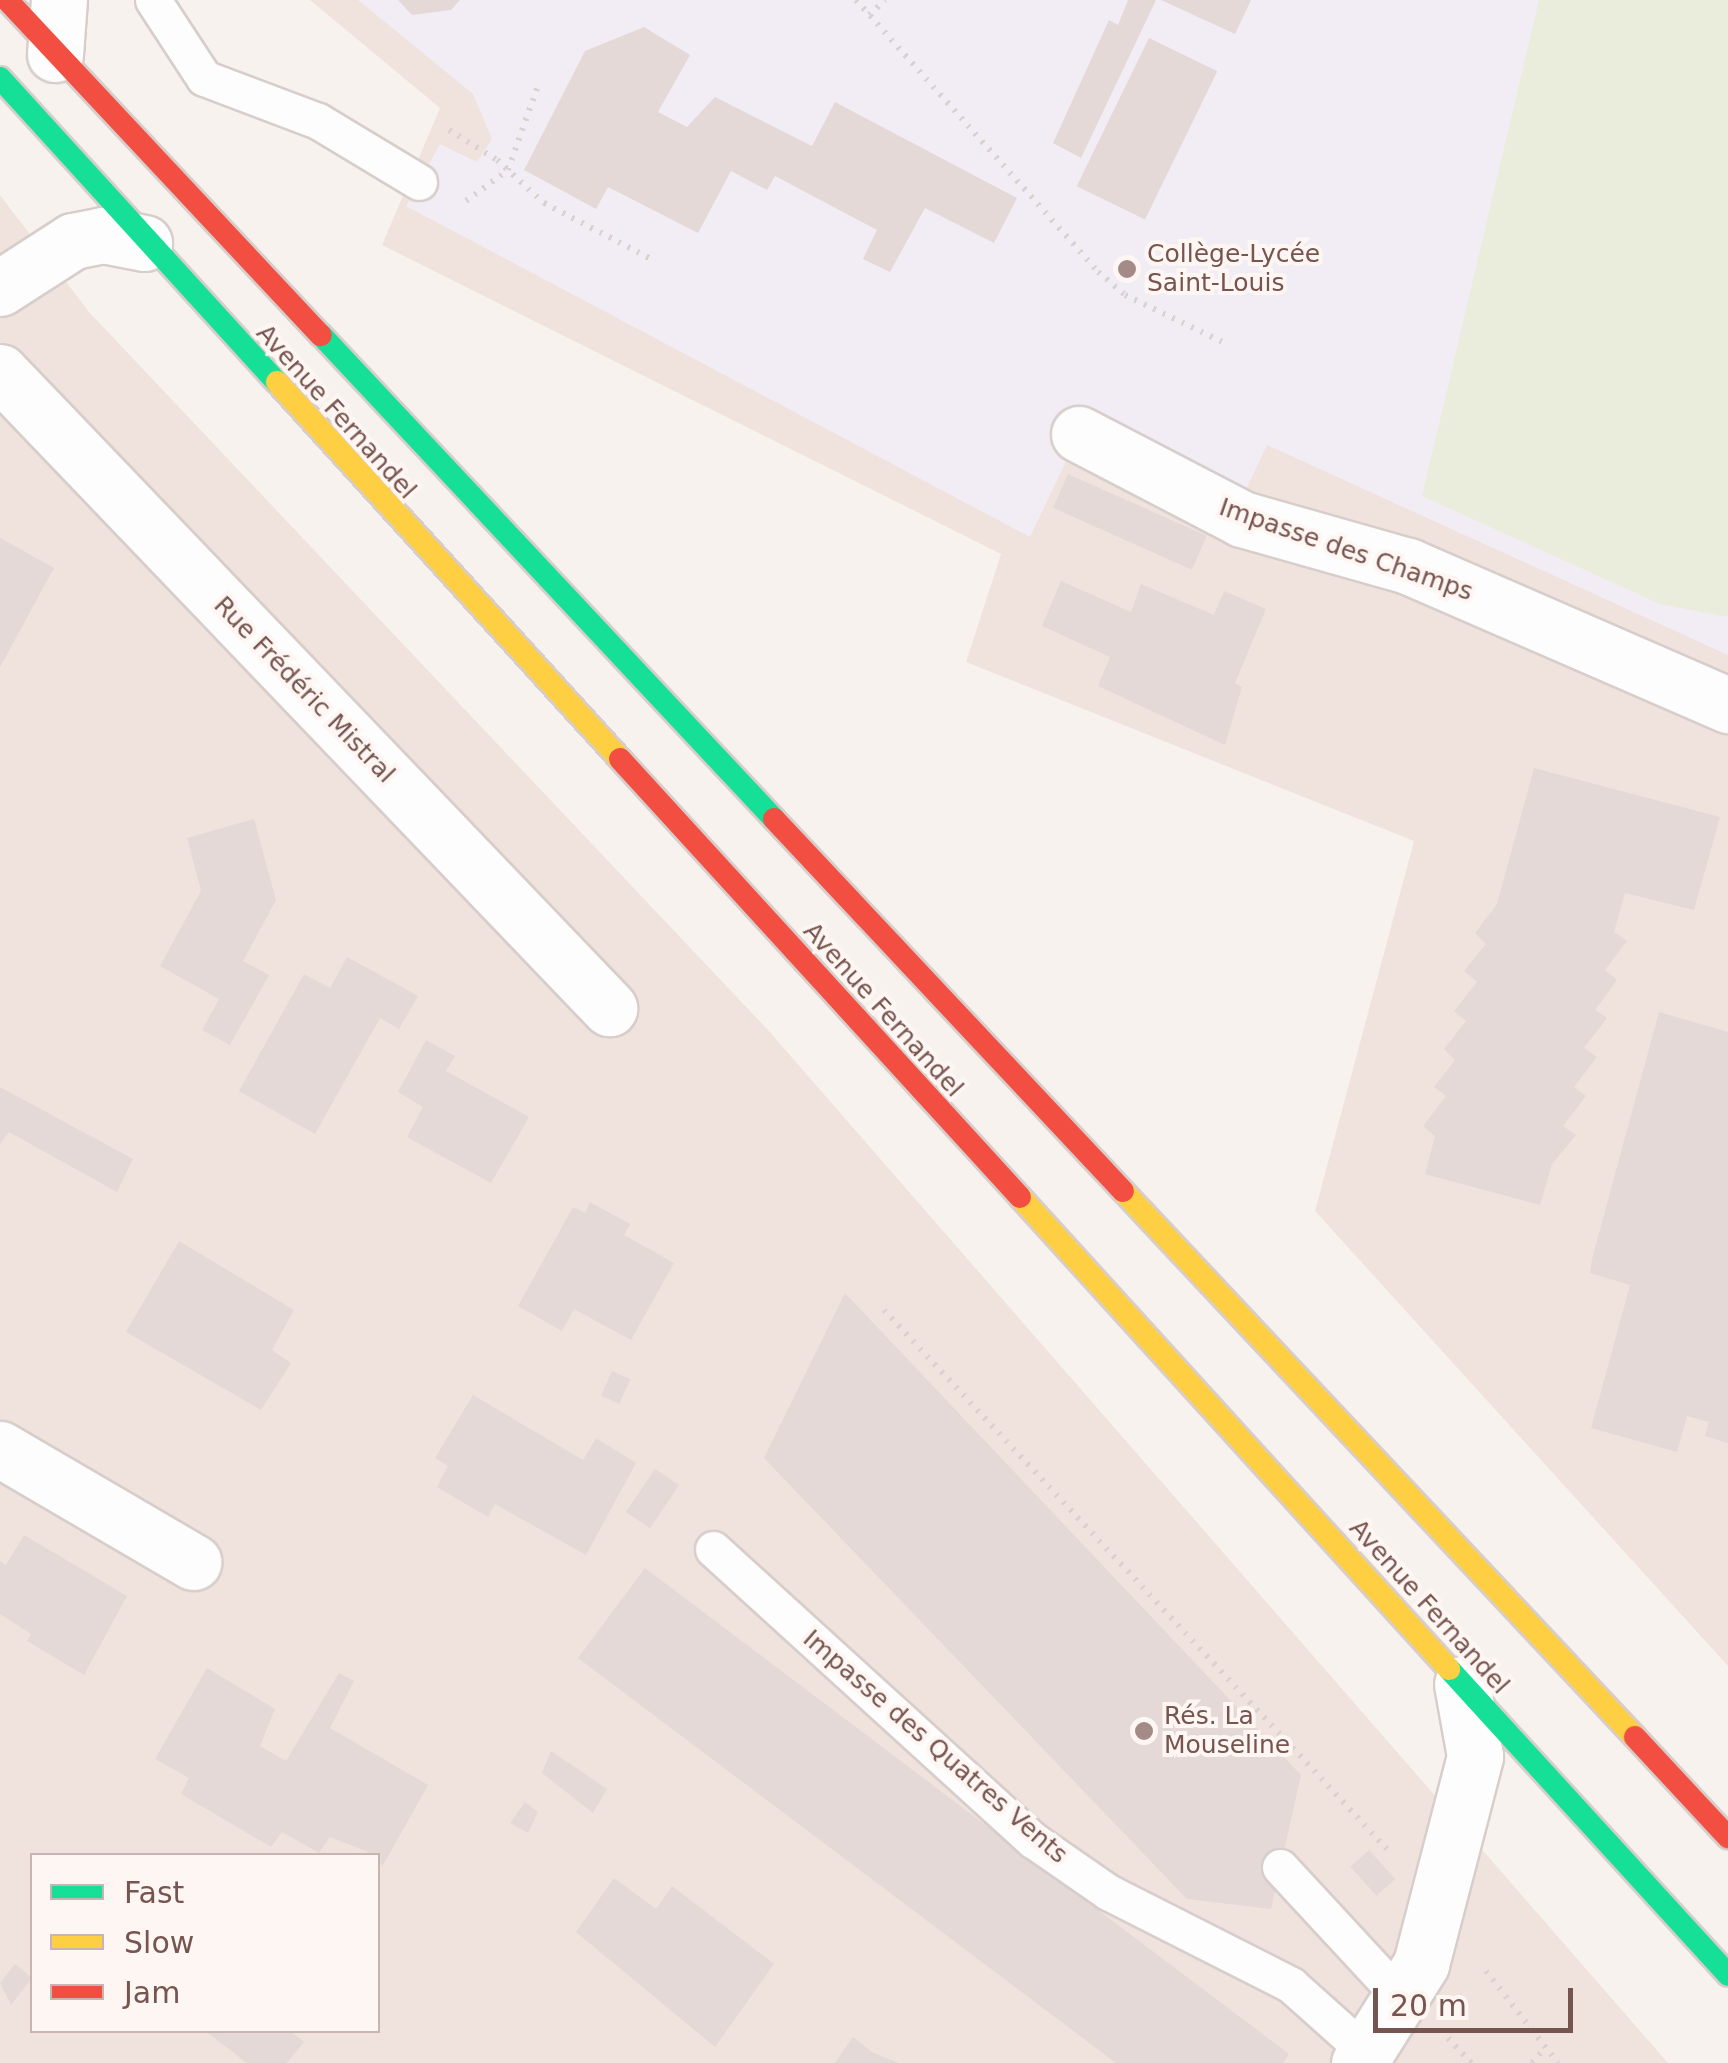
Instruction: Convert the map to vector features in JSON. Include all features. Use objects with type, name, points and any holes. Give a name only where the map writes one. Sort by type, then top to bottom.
[{"type":"main road","name":"Avenue Fernandel","points":[[7,0],[1728,1837]]},
{"type":"main road","name":"Avenue Fernandel","points":[[0,78],[144,243],[1728,1976]]},
{"type":"street","points":[[55,54],[59,0]]},
{"type":"street","points":[[0,288],[73,241],[103,235],[144,243]]},
{"type":"street","name":"Rue Frédéric Mistral","points":[[0,372],[608,1008]]},
{"type":"street","name":"Impasse des Champs","points":[[1079,434],[1242,519],[1408,566],[1728,705]]},
{"type":"street","points":[[0,1449],[193,1562]]},
{"type":"street","points":[[1363,2058],[1403,2000],[1421,1964],[1474,1756],[1462,1684]]},
{"type":"lane","points":[[153,0],[204,78],[318,121],[419,182]]},
{"type":"lane","name":"Impasse des Quatres Vents","points":[[713,1549],[1032,1840],[1108,1892],[1291,1985],[1328,2014],[1363,2058]]},
{"type":"lane","points":[[1280,1868],[1403,2000]]},
{"type":"path","points":[[856,0],[1098,272],[1125,295],[1229,345]]},
{"type":"path","points":[[869,14],[885,0]]},
{"type":"path","points":[[419,182],[457,201],[474,200],[508,170],[538,83]]},
{"type":"path","points":[[449,130],[508,170],[544,204],[654,260]]},
{"type":"path","points":[[884,1310],[1398,1861]]},
{"type":"path","points":[[1483,1956],[1492,1984],[1558,2063]]},
{"type":"path","points":[[1532,2063],[1545,2048]]},
{"type":"shaded area","points":[[310,0],[1728,0],[1728,1666],[1315,1211],[1414,841],[966,662],[1001,554],[382,245],[440,108]]},
{"type":"shaded area","name":"Collège-Lycée Saint-Louis","points":[[358,0],[1728,0],[1728,655],[1267,445],[1243,496],[1079,434],[1030,537],[406,206],[440,144],[477,162],[492,139],[473,94]]},
{"type":"shaded area","points":[[0,195],[89,312],[768,1030],[1668,2063],[0,2063]]},
{"type":"green space","points":[[1539,0],[1728,0],[1728,617],[1660,604],[1422,496]]},
{"type":"building","points":[[398,0],[460,0],[451,10],[412,15]]},
{"type":"building","points":[[1128,0],[1156,0],[1081,158],[1053,143],[1109,20],[1118,25]]},
{"type":"building","points":[[1161,0],[1251,0],[1235,34]]},
{"type":"building","points":[[644,27],[690,55],[658,112],[687,127],[715,97],[812,146],[835,102],[1017,198],[994,243],[925,208],[890,272],[863,259],[877,230],[775,176],[767,190],[731,171],[698,233],[608,187],[596,209],[524,170],[585,51]]},
{"type":"building","points":[[1149,38],[1217,71],[1145,220],[1077,186]]},
{"type":"building","points":[[1068,474],[1207,536],[1192,570],[1053,508]]},
{"type":"building","points":[[0,538],[54,568],[0,667]]},
{"type":"building","points":[[1061,581],[1131,612],[1141,584],[1214,615],[1224,591],[1266,609],[1235,683],[1242,687],[1225,745],[1098,686],[1110,657],[1042,626]]},
{"type":"building","points":[[1534,768],[1720,817],[1694,910],[1625,893],[1614,932],[1627,941],[1605,970],[1617,980],[1595,1010],[1607,1018],[1584,1048],[1597,1057],[1574,1087],[1586,1096],[1563,1126],[1576,1135],[1552,1164],[1540,1205],[1425,1174],[1435,1136],[1423,1126],[1446,1096],[1434,1087],[1455,1060],[1444,1049],[1466,1021],[1454,1011],[1477,982],[1464,971],[1486,944],[1475,933],[1497,904]]},
{"type":"building","points":[[254,819],[276,900],[243,961],[269,975],[230,1045],[202,1030],[219,999],[160,966],[201,891],[187,838]]},
{"type":"building","points":[[347,957],[418,996],[399,1029],[380,1018],[315,1134],[239,1091],[304,974],[330,988]]},
{"type":"building","points":[[1659,1012],[1728,1032],[1728,1443],[1705,1436],[1709,1422],[1687,1416],[1677,1452],[1591,1428],[1630,1285],[1590,1273],[1592,1259]]},
{"type":"building","points":[[426,1040],[455,1056],[446,1071],[529,1117],[491,1183],[407,1137],[423,1107],[398,1092]]},
{"type":"building","points":[[0,1087],[133,1159],[117,1192],[9,1132],[0,1144]]},
{"type":"building","points":[[590,1202],[630,1224],[624,1235],[674,1263],[631,1340],[574,1309],[562,1331],[518,1306],[573,1207],[585,1213]]},
{"type":"building","points":[[179,1241],[294,1310],[272,1350],[291,1363],[261,1410],[126,1332]]},
{"type":"building","points":[[845,1293],[1301,1775],[1271,1909],[1187,1899],[764,1458]]},
{"type":"building","points":[[612,1371],[630,1379],[619,1404],[601,1396]]},
{"type":"building","points":[[473,1395],[583,1460],[596,1438],[636,1463],[586,1555],[495,1504],[488,1517],[437,1487],[448,1466],[435,1458]]},
{"type":"building","points":[[655,1469],[679,1485],[650,1528],[626,1512]]},
{"type":"building","points":[[24,1535],[127,1596],[84,1675],[27,1641],[31,1634],[0,1614],[0,1561],[6,1565]]},
{"type":"building","points":[[645,1568],[1289,2054],[1283,2063],[1116,2063],[578,1658]]},
{"type":"building","points":[[207,1668],[275,1709],[260,1746],[286,1761],[339,1673],[354,1681],[330,1728],[428,1785],[382,1867],[380,1853],[330,1837],[319,1853],[282,1832],[271,1847],[181,1794],[189,1778],[155,1759]]},
{"type":"building","points":[[551,1751],[607,1789],[593,1813],[542,1773]]},
{"type":"building","points":[[525,1802],[538,1812],[528,1833],[510,1823]]},
{"type":"building","points":[[1369,1850],[1395,1879],[1377,1896],[1350,1867]]},
{"type":"building","points":[[614,1878],[656,1909],[672,1886],[774,1964],[715,2047],[576,1932]]},
{"type":"building","points":[[15,1964],[30,1976],[11,2005],[0,1983]]},
{"type":"building","points":[[208,2033],[293,2033],[304,2042],[287,2063],[247,2063]]},
{"type":"building","points":[[853,2037],[872,2052],[898,2063],[835,2063]]},
{"type":"traffic: fast","points":[[0,78],[277,382]]},
{"type":"traffic: fast","points":[[321,335],[774,819]]},
{"type":"traffic: fast","points":[[1449,1669],[1728,1975]]},
{"type":"traffic: slow","points":[[277,382],[620,759]]},
{"type":"traffic: slow","points":[[1123,1191],[1635,1737]]},
{"type":"traffic: slow","points":[[1020,1197],[1449,1669]]},
{"type":"traffic: jam","points":[[7,0],[321,335]]},
{"type":"traffic: jam","points":[[620,759],[1020,1197]]},
{"type":"traffic: jam","points":[[774,819],[1123,1191]]},
{"type":"traffic: jam","points":[[1635,1737],[1728,1837]]},
{"type":"place","name":"Collège-Lycée Saint-Louis","points":[[1127,269]]},
{"type":"place","name":"Rés. La Mouseline","points":[[1144,1731]]}]
